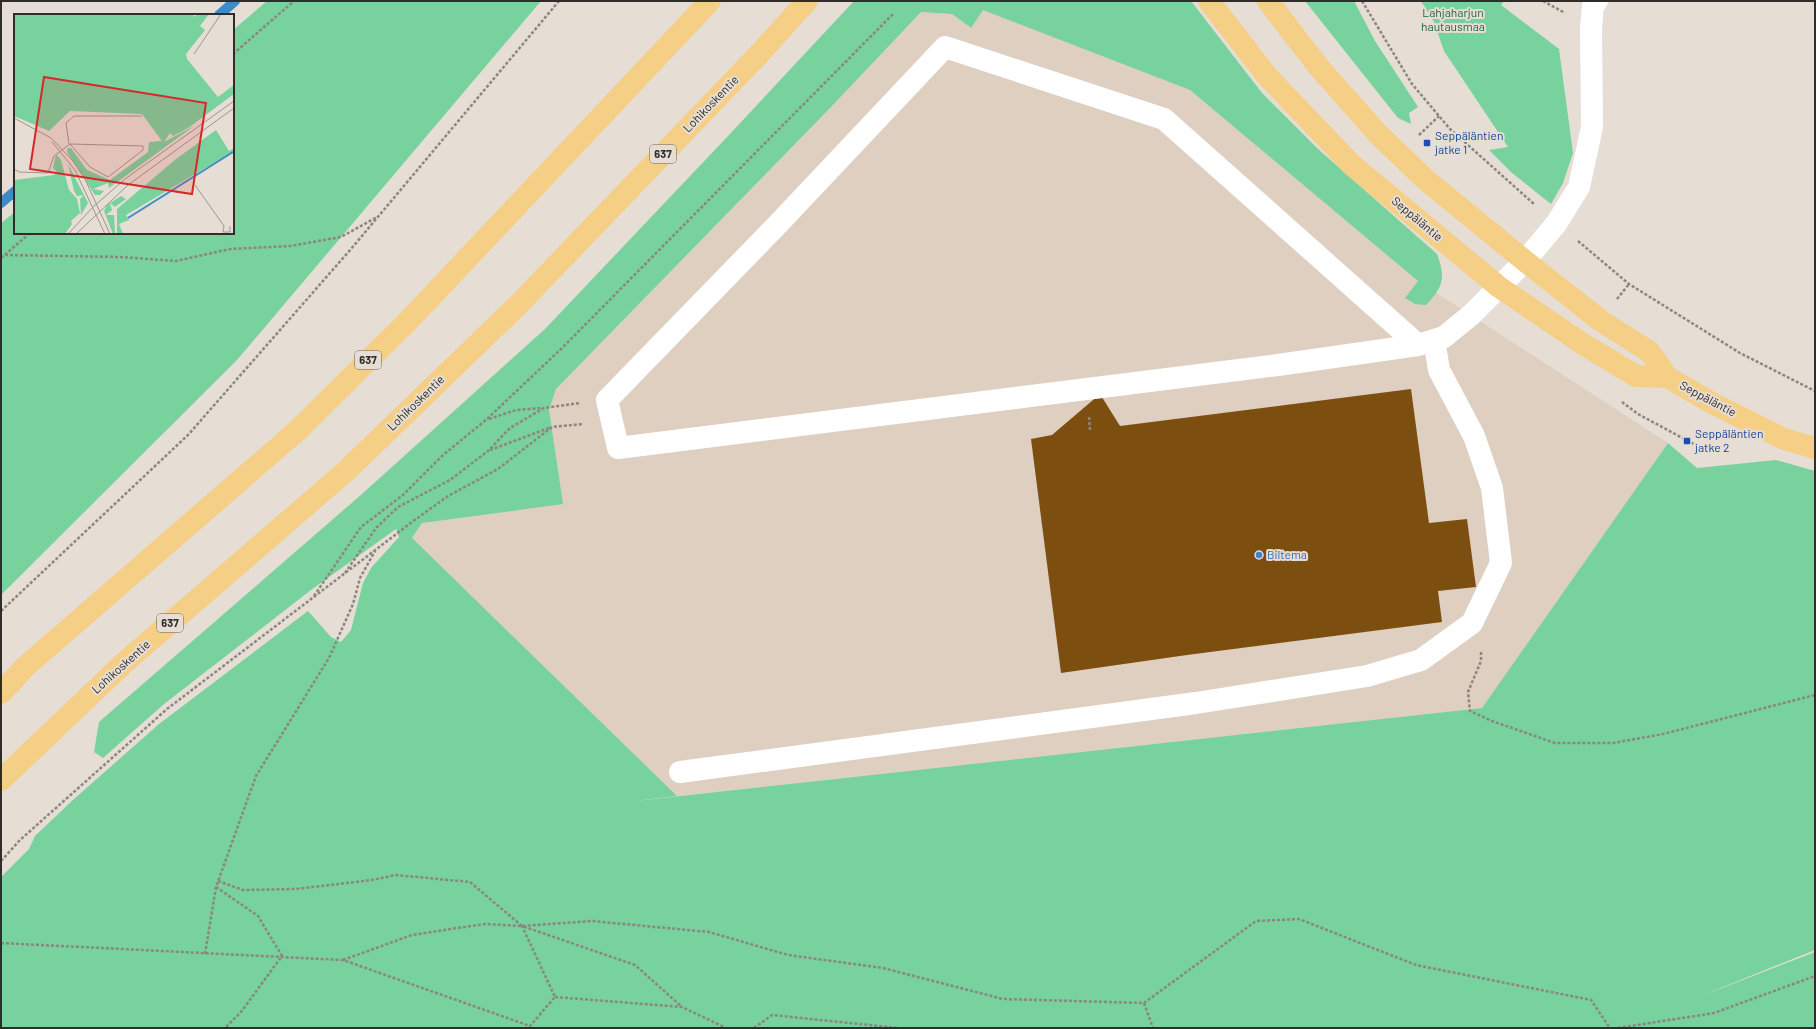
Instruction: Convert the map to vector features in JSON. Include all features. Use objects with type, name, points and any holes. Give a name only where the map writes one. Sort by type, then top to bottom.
[{"type":"main road","name":"637","points":[[1,693],[26,666],[296,431],[411,318],[710,1]]},
{"type":"main road","name":"Lohikoskentie","points":[[1,780],[125,662],[345,472],[517,306],[755,58],[807,1]]},
{"type":"main road","name":"Seppäläntie","points":[[1209,1],[1268,77],[1352,165],[1499,287],[1583,344],[1636,376],[1667,377]]},
{"type":"main road","name":"Seppäläntie","points":[[1268,1],[1317,65],[1378,134],[1426,180],[1525,261],[1601,321],[1650,352],[1667,377],[1712,403],[1784,439],[1815,448]]},
{"type":"lane","points":[[680,772],[1196,703],[1367,676],[1421,660],[1472,623],[1501,563],[1492,488],[1474,436],[1426,342],[1266,210],[1164,119],[945,47],[779,223],[607,400],[618,448],[1278,365],[1426,342],[1444,337],[1465,319],[1525,261],[1556,224],[1579,187],[1592,127],[1591,29],[1593,5],[1598,1]]},
{"type":"path","points":[[234,53],[294,1]]},
{"type":"path","points":[[1,610],[188,435],[379,216],[559,1]]},
{"type":"path","points":[[314,596],[362,527],[403,495],[442,456],[486,419],[562,348],[893,14]]},
{"type":"path","points":[[1423,139],[1419,135],[1439,116]]},
{"type":"path","points":[[5,255],[121,257],[176,260],[230,249],[290,246],[341,236],[379,216]]},
{"type":"path","points":[[1,258],[29,234]]},
{"type":"path","points":[[486,419],[516,410],[607,400]]},
{"type":"path","points":[[1619,400],[1638,414],[1701,448]]},
{"type":"path","points":[[344,575],[376,528],[398,507],[450,480],[488,451],[510,428],[544,408]]},
{"type":"path","points":[[488,451],[552,427],[612,422]]},
{"type":"path","points":[[1,861],[20,840],[167,709],[376,549],[448,496],[498,469],[552,427]]},
{"type":"path","points":[[205,954],[216,887],[256,776],[329,658],[353,604],[360,578],[376,549]]},
{"type":"path","points":[[1472,623],[1480,628],[1481,661],[1468,692],[1470,711],[1492,721],[1555,743],[1613,743],[1663,734],[1815,695]]},
{"type":"path","points":[[218,882],[243,890],[296,889],[372,880],[396,875],[470,882],[522,926],[635,965],[682,1007],[726,1028]]},
{"type":"path","points":[[216,887],[258,916],[282,956]]},
{"type":"path","points":[[343,960],[412,935],[485,924],[522,926],[592,921],[709,932],[788,955],[883,968],[1003,999],[1144,1004],[1256,921],[1299,919],[1416,965],[1591,1000],[1610,1028]]},
{"type":"path","points":[[522,926],[555,997]]},
{"type":"path","points":[[1,943],[343,960],[531,1027],[555,997]]},
{"type":"path","points":[[225,1028],[241,1012],[282,956]]},
{"type":"path","points":[[1618,1028],[1714,1013],[1815,976]]},
{"type":"path","points":[[555,997],[682,1007]]},
{"type":"path","points":[[1144,1004],[1153,1028]]},
{"type":"path","points":[[754,1028],[772,1015],[898,1028]]},
{"type":"shaded area","points":[[983,9],[1190,90],[1418,281],[1668,443],[1482,708],[677,796],[412,539],[421,523],[549,410],[556,389],[831,107],[921,12],[952,14],[970,28]]},
{"type":"green space","points":[[267,1],[541,1],[237,360],[1,595],[1,223],[14,213],[14,234],[234,234],[234,29]]},
{"type":"green space","points":[[854,1],[1191,1],[1262,93],[1318,149],[1437,254],[1442,276],[1441,282],[1436,293],[1426,305],[1415,304],[1405,298],[1418,281],[1190,90],[983,10],[971,28],[952,14],[921,12],[831,107],[556,389],[549,410],[563,504],[422,523],[412,538],[677,796],[626,802],[1482,708],[1668,443],[1697,468],[1776,460],[1815,471],[1815,950],[1696,998],[1815,952],[1815,1028],[1,1028],[1,877],[29,849],[35,836],[74,799],[159,724],[308,611],[331,637],[341,642],[351,630],[363,583],[371,568],[399,537],[396,529],[311,590],[164,704],[103,758],[94,752],[99,722],[362,494],[545,329]]},
{"type":"green space","points":[[1305,1],[1354,1],[1375,41],[1418,107],[1409,113],[1411,124],[1398,118]]},
{"type":"green space","name":"Lahjaharjun hautausmaa","points":[[1421,1],[1504,1],[1501,5],[1559,49],[1573,153],[1563,183],[1551,204],[1511,172],[1489,150],[1508,147],[1444,51],[1434,22]]},
{"type":"building","name":"Biltema","points":[[1411,389],[1429,523],[1467,519],[1476,587],[1438,591],[1442,622],[1061,673],[1031,439],[1052,435],[1100,394],[1120,426]]},
{"type":"waterway","points":[[220,14],[235,1]]},
{"type":"waterway","points":[[1,203],[14,192]]},
{"type":"place","name":"Seppäläntien jatke 1","points":[[1427,143]]},
{"type":"place","name":"Seppäläntien jatke 2","points":[[1687,441]]},
{"type":"place","name":"Biltema","points":[[1259,555]]}]
